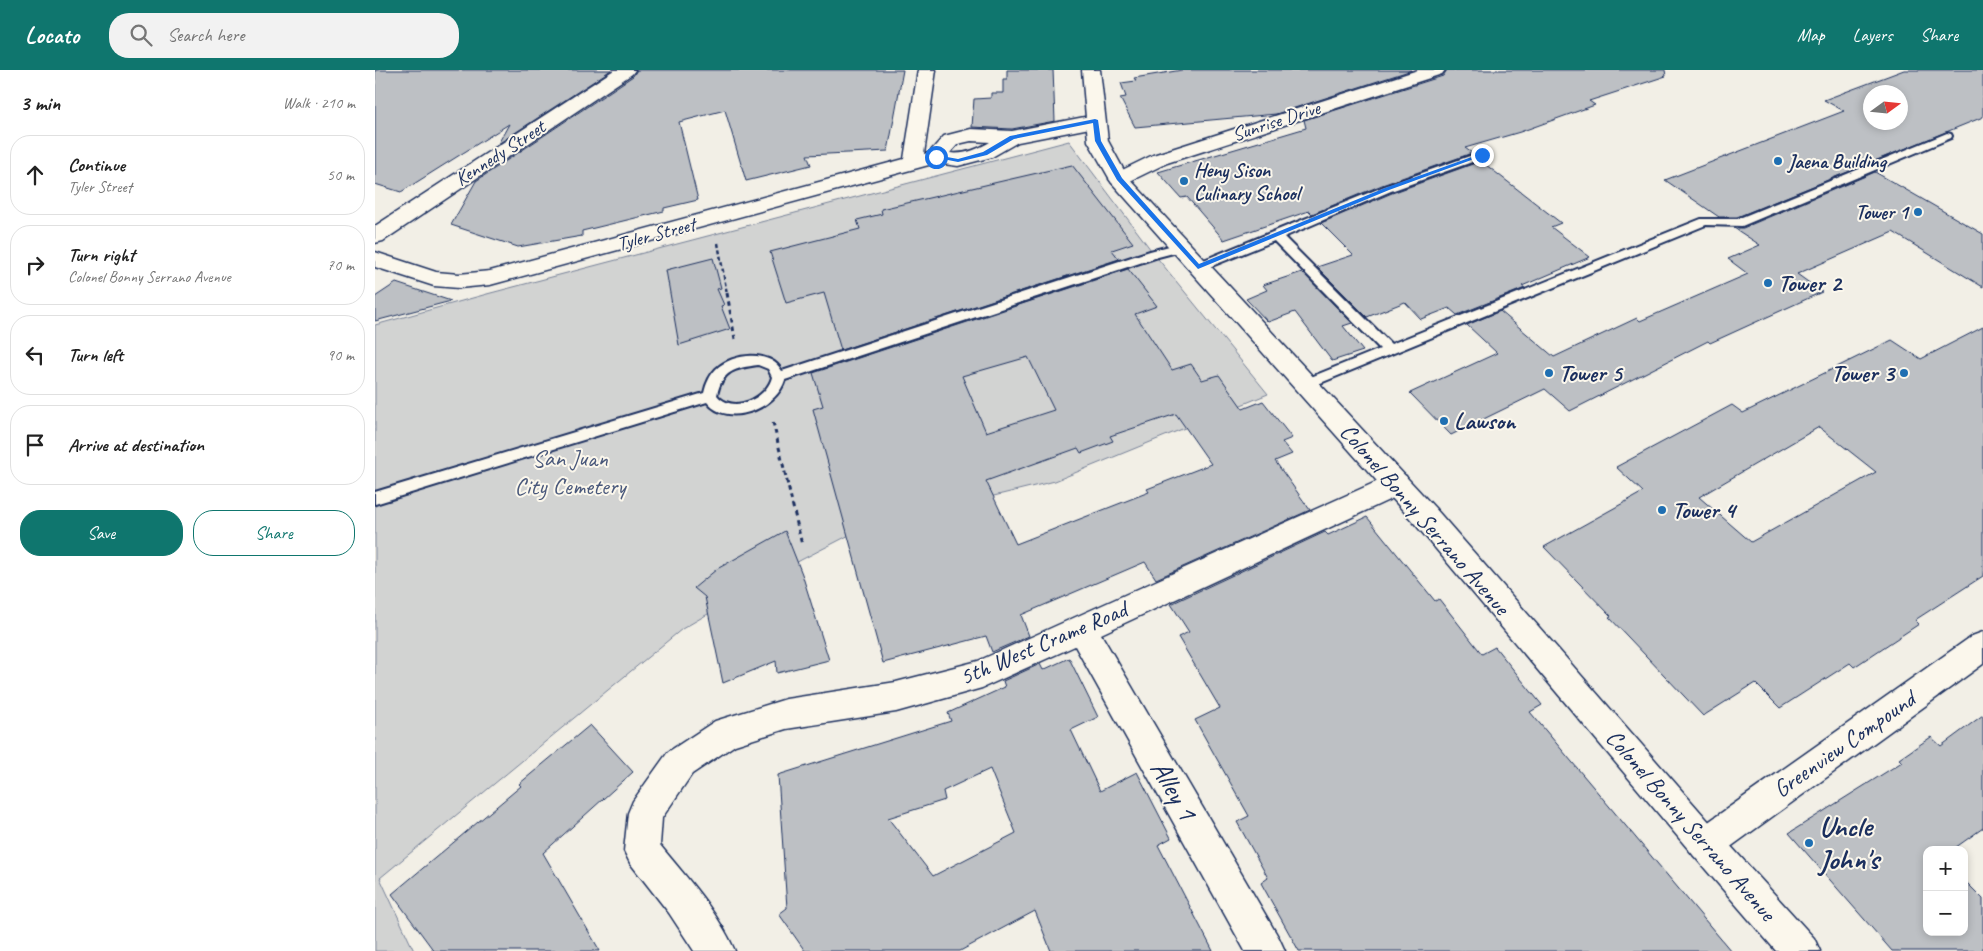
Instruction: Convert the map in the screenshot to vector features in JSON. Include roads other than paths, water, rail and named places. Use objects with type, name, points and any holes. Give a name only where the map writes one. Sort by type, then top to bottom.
[{"type":"street","name":"Kennedy Street","points":[[375,236],[626,70]]},
{"type":"street","points":[[913,163],[927,70]]},
{"type":"street","name":"Colonel Bonny Serrano Avenue","points":[[1091,70],[1098,141],[1119,179],[1396,484],[1706,844],[1801,951]]},
{"type":"street","name":"Sunrise Drive","points":[[1119,179],[1160,159],[1435,70]]},
{"type":"street","name":"Tyler Street","points":[[375,259],[434,279],[459,281],[490,278],[913,163],[940,152],[951,140],[971,135],[1012,137],[1095,120]]},
{"type":"street","name":"Tyler Street","points":[[940,152],[958,160],[985,154],[1012,137]]},
{"type":"street","name":"5th West Crame Road","points":[[716,951],[682,900],[642,851],[645,812],[680,763],[726,732],[786,714],[896,698],[982,674],[1396,484]]},
{"type":"street","name":"Alley 1","points":[[1082,629],[1266,951]]},
{"type":"street","name":"Greenview Compound","points":[[1706,844],[1983,646]]},
{"type":"lane","points":[[1306,384],[1705,221],[1737,223],[1947,136]]},
{"type":"lane","points":[[779,377],[1154,254],[1189,257],[1275,236],[1387,189],[1482,155]]},
{"type":"lane","points":[[1275,236],[1389,350]]},
{"type":"lane","points":[[759,360],[773,366],[779,377],[776,388],[767,398],[751,406],[733,408],[718,405],[710,396],[712,382],[723,370],[740,362],[759,360]]},
{"type":"lane","points":[[375,498],[710,396]]},
{"type":"place","name":"Jaena Building","points":[[1778,161]]},
{"type":"place","name":"Heny Sison Culinary School","points":[[1184,181]]},
{"type":"place","name":"Tower 1","points":[[1918,212]]},
{"type":"place","name":"Tower 2","points":[[1768,283]]},
{"type":"place","name":"Tower 5","points":[[1549,373]]},
{"type":"place","name":"Tower 3","points":[[1904,373]]},
{"type":"place","name":"Lawson","points":[[1444,421]]},
{"type":"place","name":"Tower 4","points":[[1662,510]]},
{"type":"place","name":"Uncle John's","points":[[1809,843]]},
{"type":"park label","name":"San Juan City Cemetery","points":[[570,472]]}]
